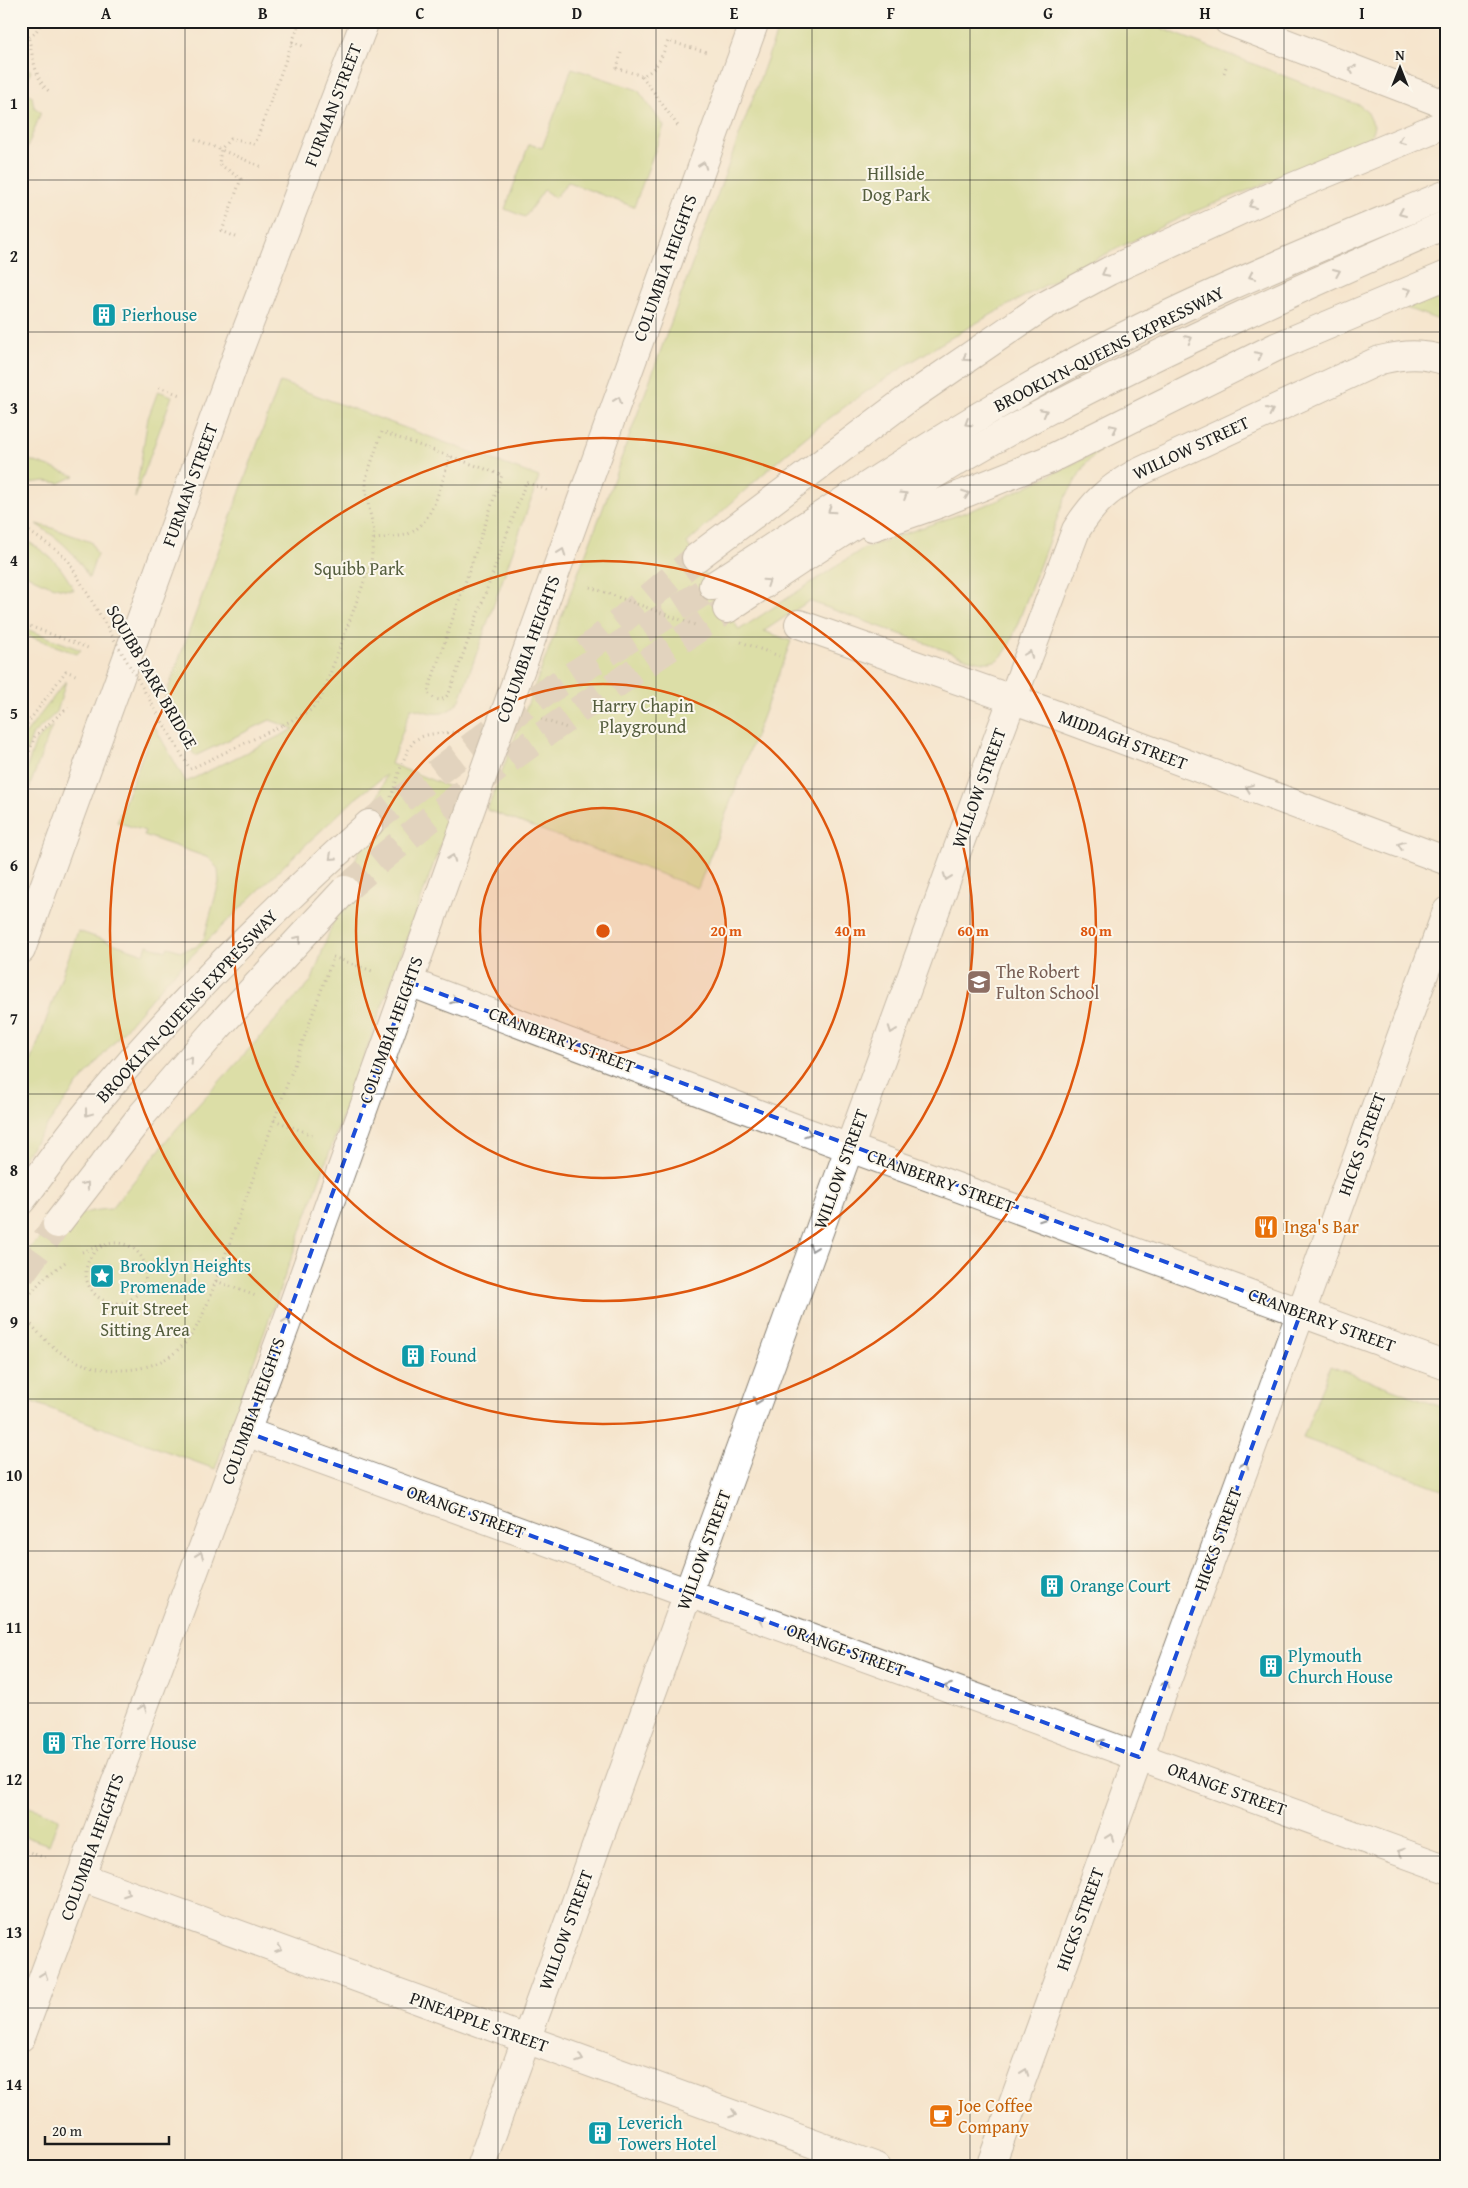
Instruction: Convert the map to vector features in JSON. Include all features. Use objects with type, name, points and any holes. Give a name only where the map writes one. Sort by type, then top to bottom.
[{"type":"main road","name":"FURMAN STREET","points":[[21,950],[236,358],[365,21]]},
{"type":"main road","name":"COLUMBIA HEIGHTS","points":[[21,2037],[246,1432],[755,21]]},
{"type":"main road","points":[[1228,21],[1447,104]]},
{"type":"main road","points":[[696,558],[906,400],[1042,306],[1109,271],[1276,194],[1447,123]]},
{"type":"main road","name":"BROOKLYN-QUEENS EXPRESSWAY","points":[[713,586],[908,460],[1068,366],[1142,328],[1283,262],[1447,194]]},
{"type":"main road","name":"BROOKLYN-QUEENS EXPRESSWAY","points":[[727,609],[832,539],[1030,420],[1118,374],[1275,298],[1447,224]]},
{"type":"main road","points":[[832,539],[887,522],[998,482],[1048,460],[1276,347],[1447,275]]},
{"type":"main road","name":"WILLOW STREET","points":[[480,2167],[1012,700],[1076,530],[1090,508],[1111,487],[1135,474],[1380,360],[1407,354],[1431,356],[1447,361]]},
{"type":"main road","name":"MIDDAGH STREET","points":[[799,624],[1012,700],[1447,861]]},
{"type":"main road","name":"BROOKLYN-QUEENS EXPRESSWAY","points":[[21,1201],[98,1099],[202,986],[311,876],[369,824]]},
{"type":"main road","name":"BROOKLYN-QUEENS EXPRESSWAY","points":[[57,1224],[147,1109],[218,1028],[345,890]]},
{"type":"main road","name":"HICKS STREET","points":[[990,2167],[1447,911]]},
{"type":"main road","name":"CRANBERRY STREET","points":[[409,982],[849,1148],[1447,1366]]},
{"type":"main road","name":"ORANGE STREET","points":[[246,1432],[1447,1869]]},
{"type":"main road","name":"PINEAPPLE STREET","points":[[81,1877],[877,2167]]},
{"type":"path","points":[[21,43],[35,33],[43,21]]},
{"type":"path","points":[[236,237],[222,231],[240,179],[219,164],[221,149],[230,139],[255,144],[300,21]]},
{"type":"path","points":[[29,39],[37,73],[41,82],[50,92]]},
{"type":"path","points":[[642,76],[661,61],[668,41],[706,52]]},
{"type":"path","points":[[292,42],[306,47]]},
{"type":"path","points":[[621,52],[617,68],[642,76],[679,127]]},
{"type":"path","points":[[1224,73],[1227,64]]},
{"type":"path","points":[[195,139],[262,167]]},
{"type":"path","points":[[159,387],[180,395]]},
{"type":"path","points":[[450,456],[424,524],[406,534],[374,539],[366,493],[366,478],[382,432],[450,456],[502,475],[430,685],[428,692],[432,698],[445,699],[450,693],[526,482],[550,491]]},
{"type":"path","name":"SQUIBB PARK BRIDGE","points":[[21,526],[58,551],[69,562],[190,769],[311,710],[321,698],[371,563],[374,539]]},
{"type":"path","points":[[590,587],[700,627]]},
{"type":"path","points":[[21,623],[88,648]]},
{"type":"path","points":[[737,640],[783,657]]},
{"type":"path","points":[[21,732],[66,671],[78,676]]},
{"type":"path","points":[[21,775],[35,736],[68,707]]},
{"type":"path","points":[[541,719],[567,728]]},
{"type":"path","points":[[390,802],[409,747],[417,739],[431,735],[464,732]]},
{"type":"path","points":[[21,816],[27,821]]},
{"type":"path","points":[[21,1314],[62,1354],[85,1366],[108,1370],[131,1370],[154,1364],[181,1347],[202,1316],[216,1281],[337,948]]},
{"type":"path","points":[[333,957],[375,972]]},
{"type":"path","points":[[274,1120],[315,1136]]},
{"type":"path","points":[[76,1254],[110,1243],[130,1246],[144,1260],[147,1270],[142,1290],[126,1302],[107,1302],[98,1297],[87,1282],[86,1272],[92,1254],[110,1243]]},
{"type":"path","points":[[21,1304],[44,1278],[68,1260]]},
{"type":"path","points":[[216,1281],[256,1296]]},
{"type":"path","points":[[21,1849],[50,1859]]},
{"type":"highlighted area","points":[[409,982],[1301,1312],[1139,1757],[246,1432]]},
{"type":"green space","name":"Hillside Dog Park","points":[[781,21],[1143,21],[1359,105],[1367,111],[1374,126],[1371,135],[1361,145],[1167,224],[1042,287],[920,356],[823,423],[783,456],[687,543],[739,630],[864,548],[997,501],[1101,450],[1086,463],[1064,500],[1012,639],[1005,653],[996,660],[985,662],[969,659],[809,601],[764,631],[791,641],[698,888],[487,810],[602,511]]},
{"type":"green space","points":[[21,64],[31,71],[24,90],[32,96],[34,107],[41,112],[21,164]]},
{"type":"green space","points":[[572,68],[638,90],[664,126],[634,207],[568,182],[555,198],[544,190],[525,217],[505,209],[529,144],[542,148]]},
{"type":"green space","points":[[1447,292],[1447,323],[1406,308]]},
{"type":"green space","points":[[280,382],[539,477],[460,700],[443,713],[432,713],[411,708],[391,764],[460,791],[215,1469],[21,1398],[21,1258],[40,1238],[71,1217],[96,1210],[111,1209],[178,1127],[312,980],[386,775],[355,799],[299,851],[167,980],[74,1089],[21,1161],[21,1090],[78,931],[144,954],[147,945],[166,951],[168,947],[181,951],[196,947],[204,938],[219,883],[218,869],[209,858],[144,835],[145,831],[117,822],[154,726],[186,782],[294,729],[270,720],[195,756],[163,703]]},
{"type":"green space","points":[[158,391],[172,396],[135,498],[148,418]]},
{"type":"green space","points":[[21,457],[75,476],[60,483],[45,481],[21,484]]},
{"type":"green space","points":[[36,524],[91,542],[97,554],[89,578],[67,547]]},
{"type":"green space","points":[[21,537],[58,565],[74,590],[47,584],[23,572]]},
{"type":"green space","points":[[21,627],[81,650],[77,654],[21,633]]},
{"type":"green space","points":[[66,681],[57,712],[33,734],[21,766],[21,740]]},
{"type":"green space","points":[[52,726],[24,802],[21,799],[21,785],[36,741]]},
{"type":"green space","points":[[1330,1366],[1447,1409],[1447,1491],[1303,1438]]},
{"type":"green space","points":[[21,1804],[59,1818],[49,1845],[21,1835]]},
{"type":"tunnel","points":[[585,651],[696,558]]},
{"type":"tunnel","points":[[369,824],[527,704],[713,586]]},
{"type":"tunnel","points":[[345,890],[390,851],[483,778],[727,609]]},
{"type":"tunnel","points":[[21,1274],[57,1224]]},
{"type":"place","name":"Pierhouse","points":[[104,315]]},
{"type":"place","name":"The Robert Fulton School","points":[[979,982]]},
{"type":"place","name":"Inga's Bar","points":[[1266,1227]]},
{"type":"place","name":"Brooklyn Heights Promenade","points":[[102,1276]]},
{"type":"place","name":"Found","points":[[413,1356]]},
{"type":"place","name":"Orange Court","points":[[1052,1586]]},
{"type":"place","name":"Plymouth Church House","points":[[1271,1666]]},
{"type":"place","name":"The Torre House","points":[[54,1743]]},
{"type":"place","name":"Joe Coffee Company","points":[[941,2116]]},
{"type":"place","name":"Leverich Towers Hotel","points":[[600,2133]]},
{"type":"park label","name":"Squibb Park","points":[[359,569]]},
{"type":"park label","name":"Harry Chapin Playground","points":[[643,716]]},
{"type":"park label","name":"Fruit Street Sitting Area","points":[[145,1319]]}]
